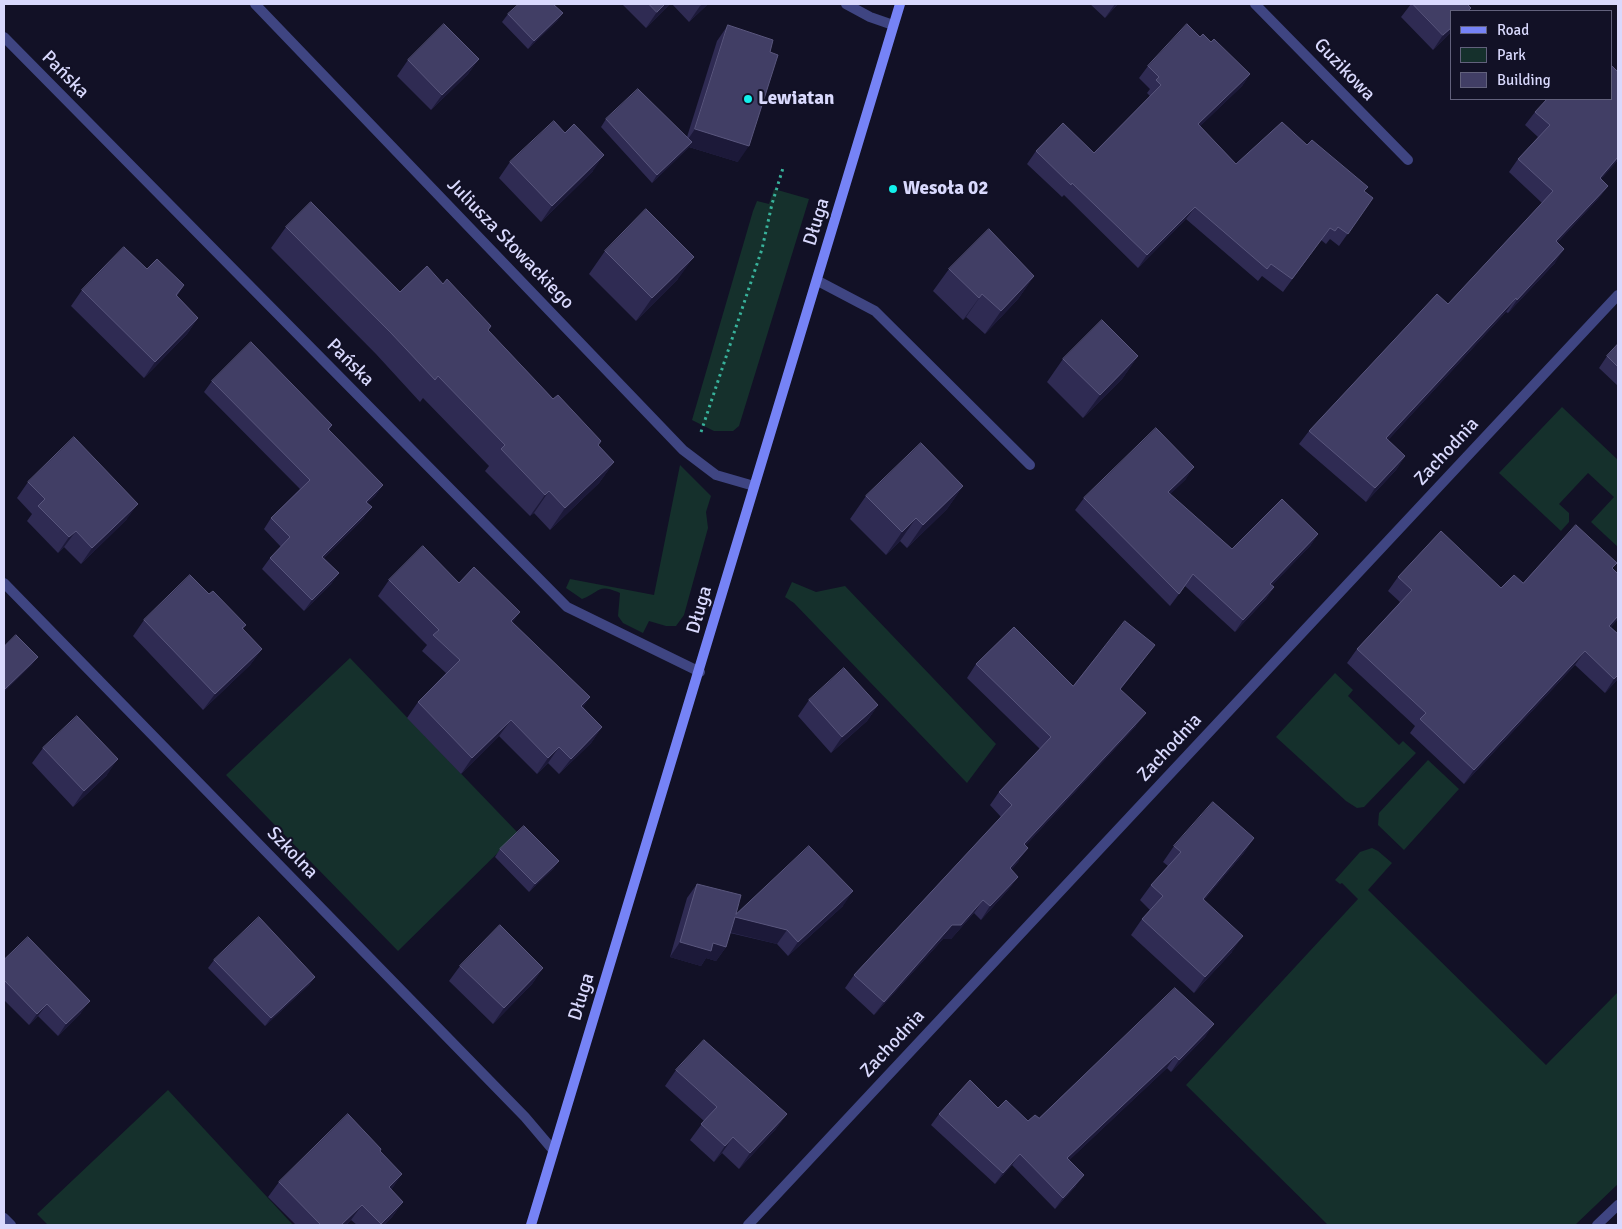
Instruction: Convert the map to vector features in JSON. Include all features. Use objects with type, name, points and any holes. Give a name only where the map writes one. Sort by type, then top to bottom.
[{"type":"street","name":"Juliusza Słowackiego","points":[[255,4],[683,450],[716,475],[754,486]]},
{"type":"street","points":[[846,4],[870,17],[893,25]]},
{"type":"street","name":"Długa","points":[[531,1225],[700,672],[754,486],[818,281],[900,4]]},
{"type":"street","name":"Guzikowa","points":[[1255,4],[1408,160]]},
{"type":"street","name":"Pańska","points":[[4,37],[567,608],[700,672]]},
{"type":"street","points":[[818,281],[875,311],[1030,465]]},
{"type":"street","name":"Zachodnia","points":[[748,1225],[1618,295]]},
{"type":"street","name":"Szkolna","points":[[4,583],[525,1117],[553,1150]]},
{"type":"street","points":[[1597,1225],[1618,1205]]},
{"type":"street","points":[[4,1218],[10,1225]]},
{"type":"path","points":[[699,437],[762,249],[772,204],[784,168]]},
{"type":"green space","points":[[774,189],[809,199],[739,426],[733,431],[714,431],[692,420],[753,211],[757,201],[769,204]]},
{"type":"green space","points":[[1562,407],[1618,460],[1618,547],[1591,522],[1614,497],[1588,473],[1559,504],[1569,513],[1569,522],[1561,531],[1499,473]]},
{"type":"green space","points":[[680,465],[711,496],[706,512],[708,528],[684,615],[676,626],[666,626],[649,621],[643,633],[623,623],[618,616],[620,593],[603,589],[582,599],[566,588],[570,579],[654,595]]},
{"type":"green space","points":[[792,582],[816,592],[845,586],[996,744],[967,783],[794,603],[785,597]]},
{"type":"green space","points":[[350,658],[518,833],[398,951],[226,775]]},
{"type":"green space","points":[[1335,673],[1353,690],[1348,696],[1399,745],[1403,741],[1416,753],[1364,807],[1357,808],[1346,801],[1276,737]]},
{"type":"green space","points":[[1428,760],[1459,789],[1404,850],[1378,825],[1379,813]]},
{"type":"green space","points":[[1372,848],[1392,863],[1368,890],[1546,1065],[1618,992],[1618,1184],[1575,1225],[1328,1225],[1186,1085],[1358,899],[1342,883],[1340,884],[1335,880],[1360,852]]},
{"type":"green space","points":[[168,1090],[293,1225],[48,1225],[37,1214]]},
{"type":"building","points":[[519,4],[553,4],[563,13],[534,41],[508,14]]},
{"type":"building","points":[[649,4],[665,4],[657,12]]},
{"type":"building","points":[[1413,4],[1467,4],[1471,8],[1469,10],[1450,10],[1450,29],[1443,35]]},
{"type":"building","points":[[444,24],[479,59],[442,95],[408,60]]},
{"type":"building","points":[[1187,24],[1200,37],[1203,34],[1211,42],[1214,39],[1250,74],[1198,124],[1236,164],[1282,122],[1307,145],[1312,140],[1368,187],[1364,191],[1373,198],[1348,234],[1338,227],[1335,231],[1330,228],[1292,279],[1271,264],[1267,269],[1195,207],[1147,255],[1036,151],[1063,123],[1094,153],[1161,85],[1156,80],[1159,77],[1148,66]]},
{"type":"building","points":[[728,25],[773,40],[770,52],[778,55],[749,146],[695,129]]},
{"type":"building","points":[[1612,66],[1618,72],[1618,157],[1600,178],[1608,186],[1556,241],[1564,249],[1386,438],[1405,456],[1375,488],[1309,431],[1437,294],[1448,304],[1553,191],[1518,159],[1550,125],[1535,112],[1546,100],[1612,100]]},
{"type":"building","points":[[638,89],[692,142],[657,175],[606,119]]},
{"type":"building","points":[[554,121],[565,133],[574,124],[604,155],[552,206],[510,162]]},
{"type":"building","points":[[311,202],[400,292],[427,266],[443,284],[447,279],[491,326],[488,330],[553,399],[558,395],[601,441],[598,445],[614,462],[565,508],[549,491],[545,495],[501,449],[505,445],[438,376],[435,380],[286,227]]},
{"type":"building","points":[[646,209],[694,257],[652,298],[605,251]]},
{"type":"building","points":[[989,229],[1034,276],[1001,311],[982,294],[979,298],[949,269]]},
{"type":"building","points":[[124,247],[147,269],[157,259],[184,285],[176,295],[198,318],[155,362],[82,290]]},
{"type":"building","points":[[1102,320],[1138,356],[1100,395],[1063,359]]},
{"type":"building","points":[[251,342],[332,425],[328,429],[383,485],[366,502],[372,507],[322,557],[339,573],[312,600],[270,558],[290,537],[271,518],[310,480],[212,381]]},
{"type":"building","points":[[1618,344],[1618,367],[1607,356]]},
{"type":"building","points":[[1156,428],[1194,467],[1168,492],[1232,549],[1282,499],[1318,534],[1270,584],[1274,587],[1243,620],[1193,574],[1179,594],[1084,498]]},
{"type":"building","points":[[74,437],[138,504],[92,548],[76,531],[69,537],[38,506],[45,499],[28,482]]},
{"type":"building","points":[[921,443],[963,486],[923,525],[916,518],[902,532],[866,496]]},
{"type":"building","points":[[1576,525],[1617,563],[1612,568],[1618,574],[1618,616],[1609,626],[1618,634],[1618,675],[1614,679],[1585,651],[1474,770],[1420,719],[1426,713],[1357,649],[1412,590],[1398,577],[1441,531],[1501,588],[1514,575],[1523,583]]},
{"type":"building","points":[[423,546],[459,583],[474,567],[520,612],[511,621],[590,697],[581,706],[602,727],[571,759],[559,747],[548,758],[511,720],[472,758],[418,702],[460,660],[433,635],[439,630],[389,580]]},
{"type":"building","points":[[190,575],[209,594],[213,591],[246,625],[242,628],[262,649],[215,694],[144,620]]},
{"type":"building","points":[[1125,621],[1155,645],[1120,689],[1146,713],[1024,844],[1028,848],[1010,868],[1018,877],[990,906],[983,900],[961,925],[952,925],[884,1002],[854,975],[1012,805],[999,792],[1051,737],[976,664],[1014,627],[1073,686]]},
{"type":"building","points":[[16,635],[38,657],[4,690],[4,647]]},
{"type":"building","points":[[844,668],[878,705],[842,737],[809,700]]},
{"type":"building","points":[[77,716],[118,759],[84,791],[43,748]]},
{"type":"building","points":[[1213,802],[1254,838],[1203,899],[1243,936],[1205,977],[1142,919],[1163,896],[1151,885],[1181,852],[1174,846]]},
{"type":"building","points":[[524,826],[559,861],[535,884],[500,849]]},
{"type":"building","points":[[809,846],[853,891],[798,942],[787,930],[735,917],[726,947],[713,943],[711,951],[680,942],[697,884],[741,895],[736,914]]},
{"type":"building","points":[[259,917],[315,977],[271,1018],[214,960]]},
{"type":"building","points":[[500,925],[543,968],[504,1008],[460,966]]},
{"type":"building","points":[[28,937],[90,1001],[66,1024],[47,1004],[37,1014],[4,980],[4,960]]},
{"type":"building","points":[[1175,988],[1214,1024],[1179,1060],[1175,1056],[1067,1158],[1084,1175],[1063,1198],[1020,1154],[1003,1173],[939,1114],[970,1080],[998,1108],[1006,1100],[1028,1121],[1035,1115],[1039,1118]]},
{"type":"building","points":[[704,1040],[787,1114],[750,1153],[733,1137],[725,1146],[701,1124],[717,1107],[676,1070]]},
{"type":"building","points":[[348,1114],[402,1174],[389,1187],[403,1202],[381,1224],[362,1205],[341,1225],[321,1225],[279,1182]]},
{"type":"place","name":"Lewiatan","points":[[748,99]]},
{"type":"place","name":"Wesoła 02","points":[[893,189]]}]
